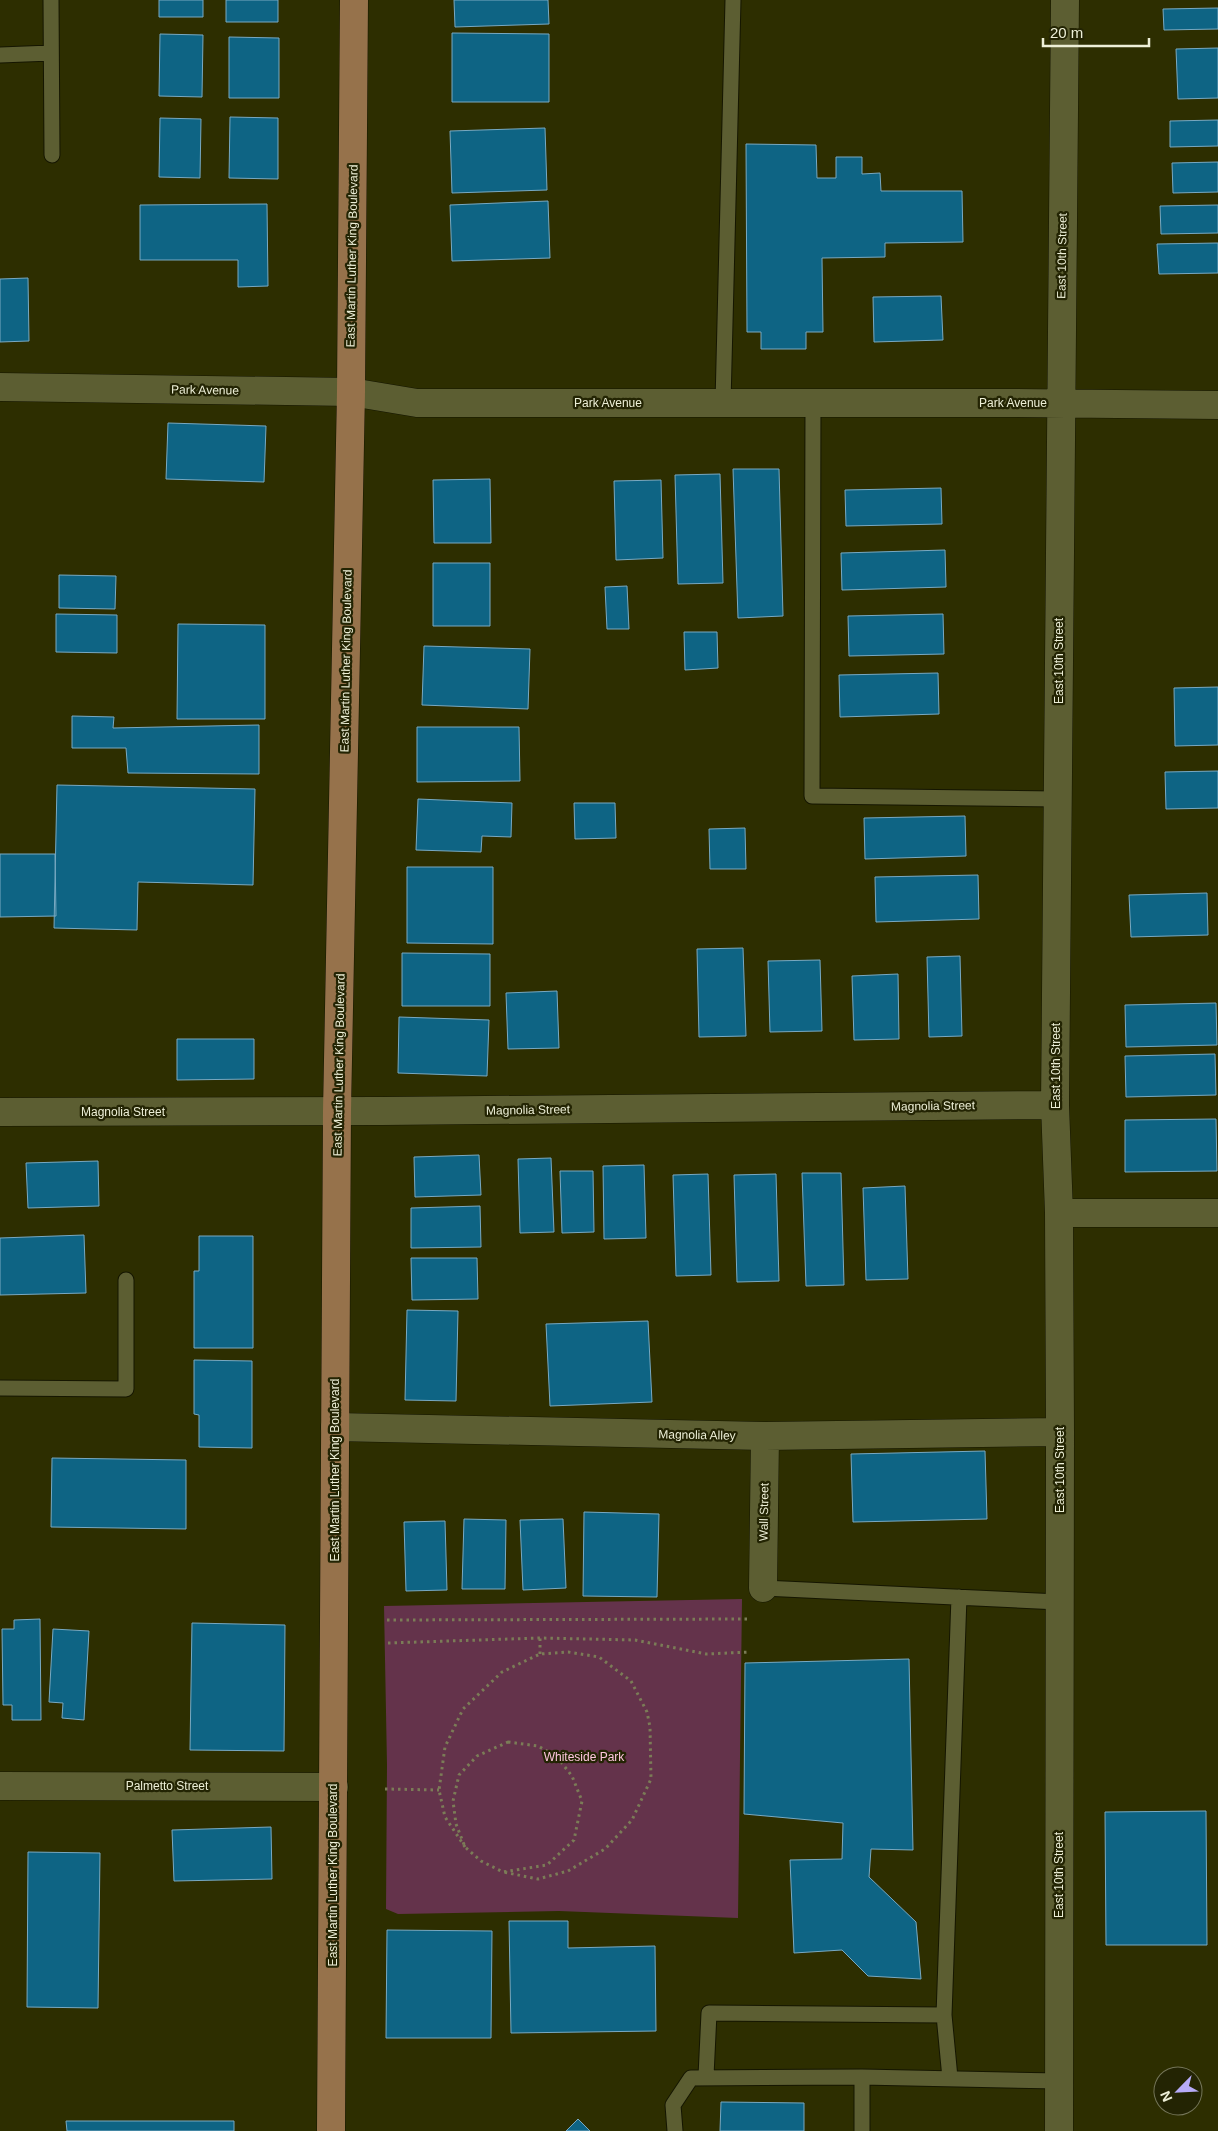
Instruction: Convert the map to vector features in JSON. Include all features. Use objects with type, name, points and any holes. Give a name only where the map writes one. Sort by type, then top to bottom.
[{"type":"main road","name":"East Martin Luther King Boulevard","points":[[331,2131],[337,1111],[351,392],[354,0]]},
{"type":"street","name":"East 10th Street","points":[[1059,2131],[1060,1432],[1059,1213],[1056,1105],[1065,0]]},
{"type":"street","name":"Park Avenue","points":[[0,387],[351,392],[417,403],[1061,403],[1218,405]]},
{"type":"street","name":"Magnolia Street","points":[[0,1112],[1056,1105]]},
{"type":"street","points":[[1059,1213],[1218,1213]]},
{"type":"street","name":"Magnolia Alley","points":[[335,1427],[765,1436],[1060,1432]]},
{"type":"street","name":"Wall Street","points":[[763,1588],[765,1436]]},
{"type":"street","name":"Palmetto Street","points":[[0,1786],[334,1787]]},
{"type":"lane","points":[[51,0],[52,155]]},
{"type":"lane","points":[[723,403],[733,0]]},
{"type":"lane","points":[[0,55],[51,52]]},
{"type":"lane","points":[[813,403],[812,796],[1058,799]]},
{"type":"lane","points":[[0,1388],[126,1389],[126,1280]]},
{"type":"lane","points":[[763,1588],[1059,1602]]},
{"type":"lane","points":[[950,2078],[944,2015],[959,1596]]},
{"type":"lane","points":[[706,2076],[709,2013],[944,2015]]},
{"type":"lane","points":[[675,2131],[673,2105],[691,2078],[706,2076],[1059,2081]]},
{"type":"lane","points":[[862,2077],[862,2131]]},
{"type":"path","points":[[387,1620],[750,1619]]},
{"type":"path","points":[[388,1643],[540,1638],[635,1640],[706,1654],[750,1652]]},
{"type":"path","points":[[540,1638],[540,1654]]},
{"type":"path","points":[[568,1652],[599,1657],[631,1681],[647,1712],[650,1727],[651,1779],[632,1820],[605,1849],[568,1871],[538,1879],[504,1872],[481,1861],[465,1847],[445,1817],[439,1790],[444,1746],[462,1709],[502,1672],[540,1654],[568,1652]]},
{"type":"path","points":[[465,1847],[456,1824],[453,1801],[459,1774],[477,1756],[508,1742],[538,1746],[557,1757],[572,1776],[582,1800],[574,1840],[547,1865],[504,1872]]},
{"type":"path","points":[[385,1788],[439,1790]]},
{"type":"green space","name":"Whiteside Park","points":[[742,1599],[738,1918],[559,1911],[398,1914],[386,1909],[387,1765],[384,1606]]},
{"type":"building","points":[[159,0],[203,0],[203,17],[159,17]]},
{"type":"building","points":[[226,0],[278,0],[278,22],[226,22]]},
{"type":"building","points":[[454,0],[548,0],[549,24],[455,27]]},
{"type":"building","points":[[1218,8],[1218,29],[1164,30],[1163,9]]},
{"type":"building","points":[[452,33],[549,34],[549,102],[452,102]]},
{"type":"building","points":[[160,34],[203,35],[202,97],[159,96]]},
{"type":"building","points":[[229,37],[279,38],[279,98],[229,98]]},
{"type":"building","points":[[1218,48],[1218,98],[1178,99],[1176,49]]},
{"type":"building","points":[[230,117],[278,118],[278,179],[229,178]]},
{"type":"building","points":[[160,118],[201,119],[200,178],[159,177]]},
{"type":"building","points":[[1218,120],[1218,146],[1170,147],[1170,121]]},
{"type":"building","points":[[545,128],[547,190],[452,193],[450,131]]},
{"type":"building","points":[[746,144],[816,145],[817,178],[836,178],[836,157],[862,157],[862,174],[880,173],[881,191],[962,191],[963,242],[885,243],[885,257],[822,258],[823,332],[806,332],[806,349],[761,349],[761,332],[747,332]]},
{"type":"building","points":[[1218,162],[1218,192],[1173,193],[1172,163]]},
{"type":"building","points":[[548,201],[550,258],[452,261],[450,205]]},
{"type":"building","points":[[267,204],[268,286],[238,287],[238,260],[140,260],[140,205]]},
{"type":"building","points":[[1218,205],[1218,233],[1161,234],[1160,206]]},
{"type":"building","points":[[1218,243],[1218,273],[1159,274],[1157,244]]},
{"type":"building","points":[[28,278],[29,341],[0,342],[0,279]]},
{"type":"building","points":[[941,296],[943,340],[874,342],[873,297]]},
{"type":"building","points":[[168,423],[266,426],[264,482],[166,479]]},
{"type":"building","points":[[733,469],[779,469],[783,616],[738,618]]},
{"type":"building","points":[[720,474],[723,583],[678,584],[675,475]]},
{"type":"building","points":[[490,479],[491,543],[434,543],[433,480]]},
{"type":"building","points":[[661,480],[663,558],[616,560],[614,481]]},
{"type":"building","points":[[941,488],[942,524],[846,526],[845,490]]},
{"type":"building","points":[[945,550],[946,587],[842,590],[841,553]]},
{"type":"building","points":[[433,563],[490,563],[490,626],[433,626]]},
{"type":"building","points":[[59,575],[116,576],[115,609],[59,608]]},
{"type":"building","points":[[627,586],[629,629],[607,629],[605,587]]},
{"type":"building","points":[[56,614],[117,615],[117,653],[56,652]]},
{"type":"building","points":[[943,614],[944,654],[849,656],[848,616]]},
{"type":"building","points":[[178,624],[265,625],[265,719],[177,719]]},
{"type":"building","points":[[684,632],[717,632],[718,668],[685,670]]},
{"type":"building","points":[[424,646],[530,649],[528,709],[422,705]]},
{"type":"building","points":[[938,673],[939,714],[840,717],[839,675]]},
{"type":"building","points":[[1218,687],[1218,745],[1175,746],[1174,688]]},
{"type":"building","points":[[72,716],[114,717],[113,728],[259,725],[259,774],[128,773],[126,748],[72,748]]},
{"type":"building","points":[[417,727],[519,727],[520,781],[417,782]]},
{"type":"building","points":[[1218,771],[1218,808],[1166,809],[1165,772]]},
{"type":"building","points":[[57,785],[255,789],[253,885],[138,882],[137,930],[54,928]]},
{"type":"building","points":[[418,799],[512,803],[511,837],[482,836],[481,852],[416,850]]},
{"type":"building","points":[[574,803],[615,803],[616,838],[575,839]]},
{"type":"building","points":[[965,816],[966,856],[865,859],[864,818]]},
{"type":"building","points":[[745,828],[746,869],[710,869],[709,829]]},
{"type":"building","points":[[0,854],[55,854],[56,916],[0,917]]},
{"type":"building","points":[[407,867],[493,867],[493,944],[407,943]]},
{"type":"building","points":[[978,875],[979,919],[876,922],[875,877]]},
{"type":"building","points":[[1207,893],[1208,935],[1131,937],[1129,895]]},
{"type":"building","points":[[743,948],[746,1036],[699,1037],[697,949]]},
{"type":"building","points":[[402,953],[490,954],[490,1006],[402,1006]]},
{"type":"building","points":[[960,956],[962,1036],[929,1037],[927,957]]},
{"type":"building","points":[[820,960],[822,1031],[770,1032],[768,961]]},
{"type":"building","points":[[898,974],[899,1039],[854,1040],[852,976]]},
{"type":"building","points":[[557,991],[559,1048],[508,1049],[506,993]]},
{"type":"building","points":[[1216,1003],[1217,1045],[1126,1047],[1125,1005]]},
{"type":"building","points":[[399,1017],[489,1020],[487,1076],[398,1073]]},
{"type":"building","points":[[177,1039],[254,1039],[254,1079],[177,1080]]},
{"type":"building","points":[[1215,1054],[1216,1095],[1126,1097],[1125,1056]]},
{"type":"building","points":[[1216,1119],[1217,1171],[1125,1172],[1125,1120]]},
{"type":"building","points":[[479,1155],[481,1195],[415,1197],[414,1157]]},
{"type":"building","points":[[551,1158],[554,1232],[520,1233],[518,1159]]},
{"type":"building","points":[[98,1161],[99,1206],[28,1208],[26,1163]]},
{"type":"building","points":[[644,1165],[646,1238],[604,1239],[603,1166]]},
{"type":"building","points":[[560,1171],[593,1171],[594,1232],[562,1233]]},
{"type":"building","points":[[802,1173],[841,1173],[844,1285],[806,1286]]},
{"type":"building","points":[[708,1174],[711,1275],[676,1276],[673,1175]]},
{"type":"building","points":[[776,1174],[779,1281],[737,1282],[734,1175]]},
{"type":"building","points":[[905,1186],[908,1279],[866,1280],[863,1188]]},
{"type":"building","points":[[480,1206],[481,1247],[411,1248],[411,1208]]},
{"type":"building","points":[[84,1235],[86,1293],[0,1295],[0,1238]]},
{"type":"building","points":[[199,1236],[253,1236],[253,1348],[194,1348],[194,1271],[199,1271]]},
{"type":"building","points":[[411,1258],[477,1258],[478,1299],[412,1300]]},
{"type":"building","points":[[407,1310],[458,1311],[456,1401],[405,1400]]},
{"type":"building","points":[[648,1321],[652,1402],[550,1406],[546,1324]]},
{"type":"building","points":[[194,1360],[252,1361],[252,1448],[199,1447],[199,1415],[194,1414]]},
{"type":"building","points":[[985,1451],[987,1519],[853,1522],[851,1454]]},
{"type":"building","points":[[52,1458],[186,1460],[186,1529],[51,1527]]},
{"type":"building","points":[[584,1512],[659,1514],[657,1597],[583,1596]]},
{"type":"building","points":[[464,1519],[506,1520],[505,1589],[462,1589]]},
{"type":"building","points":[[563,1519],[566,1588],[523,1590],[520,1520]]},
{"type":"building","points":[[445,1521],[447,1590],[406,1591],[404,1522]]},
{"type":"building","points":[[40,1619],[41,1720],[12,1720],[12,1705],[3,1705],[2,1629],[14,1629],[14,1620]]},
{"type":"building","points":[[192,1623],[285,1625],[284,1751],[190,1750]]},
{"type":"building","points":[[53,1629],[89,1631],[84,1720],[62,1718],[63,1703],[49,1702]]},
{"type":"building","points":[[909,1659],[913,1850],[871,1849],[869,1877],[916,1922],[921,1979],[868,1976],[842,1950],[794,1953],[790,1860],[842,1859],[843,1823],[744,1814],[745,1663]]},
{"type":"building","points":[[1206,1811],[1207,1945],[1106,1945],[1105,1812]]},
{"type":"building","points":[[271,1827],[272,1879],[174,1881],[172,1830]]},
{"type":"building","points":[[28,1852],[100,1853],[98,2008],[27,2007]]},
{"type":"building","points":[[509,1921],[568,1921],[568,1948],[655,1946],[656,2031],[511,2033]]},
{"type":"building","points":[[387,1930],[492,1931],[491,2038],[386,2038]]},
{"type":"building","points":[[721,2102],[804,2103],[804,2131],[720,2131]]},
{"type":"building","points":[[578,2119],[590,2131],[566,2131]]},
{"type":"building","points":[[66,2121],[234,2121],[234,2131],[67,2131]]}]
